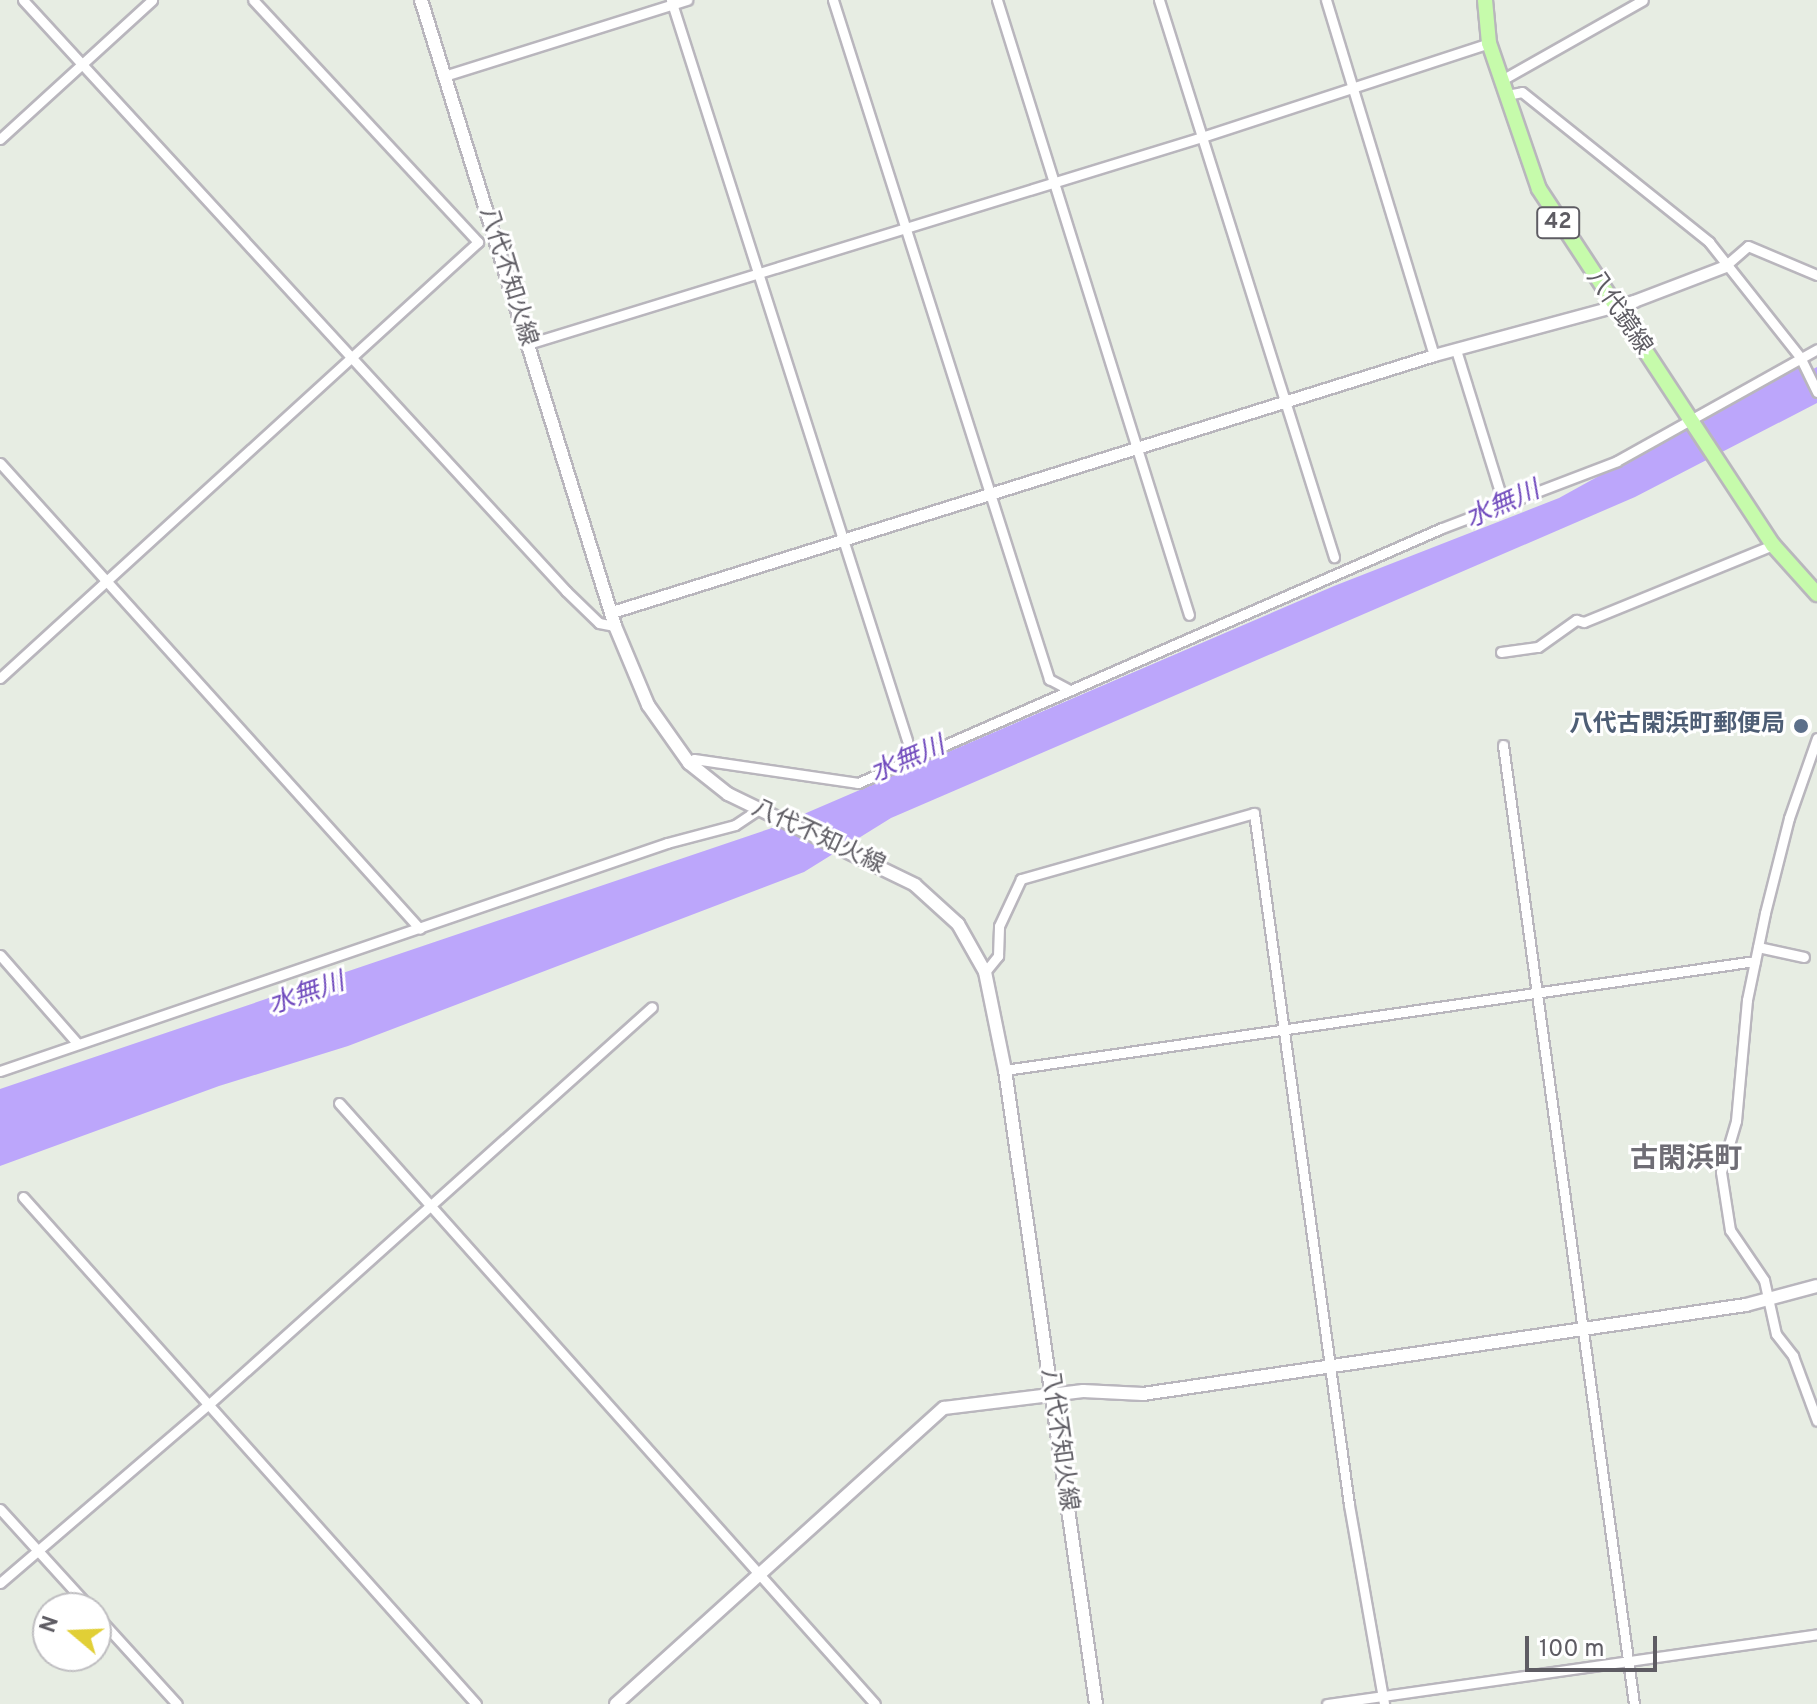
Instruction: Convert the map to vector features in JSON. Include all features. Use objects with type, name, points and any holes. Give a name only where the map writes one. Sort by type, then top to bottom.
[{"type":"main road","name":"八代不知火線","points":[[421,0],[615,626],[637,685],[689,763],[761,812],[915,885],[958,924],[985,972],[1005,1070],[1096,1704]]},
{"type":"main road","name":"八代鏡線","points":[[1485,0],[1489,43],[1539,189],[1613,306],[1773,545],[1817,594]]},
{"type":"main road","points":[[616,1704],[944,1408],[1083,1391],[1143,1394],[1584,1329],[1768,1299],[1817,1286]]},
{"type":"street","points":[[23,0],[566,591],[599,623],[615,626]]},
{"type":"street","points":[[0,139],[152,0]]},
{"type":"street","points":[[0,678],[478,242],[253,0]]},
{"type":"street","points":[[444,76],[671,2],[687,0]]},
{"type":"street","points":[[833,0],[1049,679],[1070,690]]},
{"type":"street","points":[[997,0],[1189,615]]},
{"type":"street","points":[[1159,0],[1334,557]]},
{"type":"street","points":[[1326,0],[1434,355]]},
{"type":"street","points":[[1504,88],[1643,0]]},
{"type":"street","points":[[671,2],[907,740]]},
{"type":"street","points":[[528,344],[1202,137],[1489,43]]},
{"type":"street","points":[[1504,88],[1522,92],[1709,242],[1800,357],[1817,392]]},
{"type":"street","points":[[612,612],[1434,355],[1613,306],[1725,266],[1748,246],[1817,275]]},
{"type":"street","points":[[689,763],[694,759],[858,783],[1442,528],[1617,461],[1817,349]]},
{"type":"street","points":[[1456,350],[1501,495]]},
{"type":"street","points":[[0,463],[420,929]]},
{"type":"street","points":[[1501,652],[1538,647],[1576,620],[1584,622],[1773,545]]},
{"type":"street","points":[[1817,738],[1789,818],[1758,947],[1736,1121],[1721,1172],[1730,1230],[1764,1280],[1776,1334],[1793,1356],[1817,1421]]},
{"type":"street","points":[[1503,745],[1634,1704]]},
{"type":"street","points":[[0,1071],[667,843],[735,825],[761,812]]},
{"type":"street","points":[[985,972],[998,956],[999,926],[1021,879],[1254,813],[1330,1365],[1383,1700]]},
{"type":"street","points":[[1758,947],[1804,957]]},
{"type":"street","points":[[0,955],[78,1044]]},
{"type":"street","points":[[1005,1070],[1755,961]]},
{"type":"street","points":[[0,1583],[208,1405],[652,1007]]},
{"type":"street","points":[[339,1103],[762,1572],[875,1704]]},
{"type":"street","points":[[23,1197],[476,1704]]},
{"type":"street","points":[[0,1509],[76,1592]]},
{"type":"street","points":[[112,1633],[177,1704]]},
{"type":"street","points":[[1327,1704],[1383,1700],[1817,1634]]},
{"type":"water","name":"水無川","points":[[1798,366],[1803,374],[1817,367],[1817,403],[1635,497],[891,818],[804,872],[348,1046],[219,1086],[0,1166],[0,1089],[769,829],[1334,586],[1559,498]]},
{"type":"place","name":"八代古閑浜町郵便局","points":[[1801,726]]},
{"type":"district","name":"古閑浜町","points":[[1686,1160]]}]
